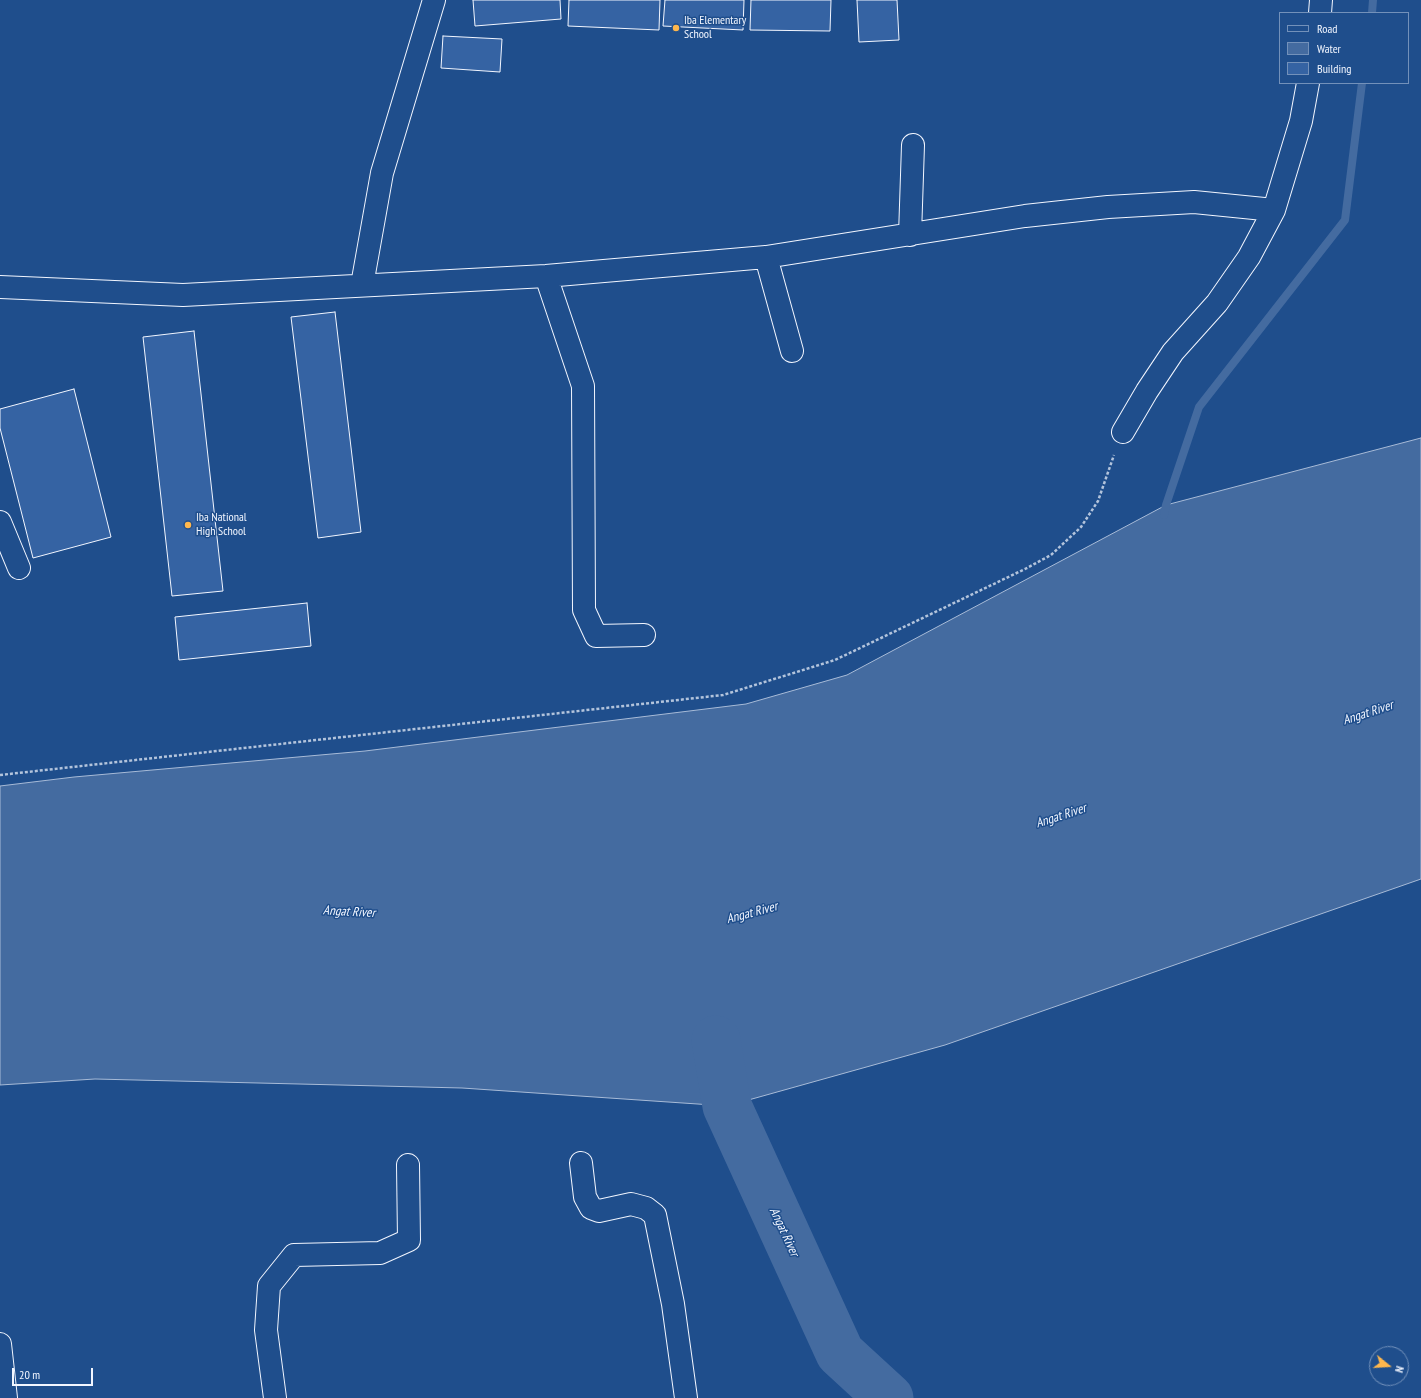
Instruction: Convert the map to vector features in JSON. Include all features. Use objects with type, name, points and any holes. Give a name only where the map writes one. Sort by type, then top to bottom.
[{"type":"street","points":[[362,285],[382,173],[434,0]]},
{"type":"street","points":[[1320,12],[1321,0]]},
{"type":"street","points":[[1124,432],[1147,391],[1173,352],[1217,303],[1249,257],[1274,210],[1301,122],[1308,84]]},
{"type":"street","points":[[910,235],[913,145]]},
{"type":"street","points":[[0,287],[183,294],[546,276],[766,257],[1025,216],[1108,207],[1194,202],[1274,210]]},
{"type":"street","points":[[766,257],[792,351]]},
{"type":"street","points":[[546,276],[583,386],[584,610],[596,636],[644,634]]},
{"type":"street","points":[[0,522],[18,568]]},
{"type":"street","points":[[581,1163],[585,1197],[591,1208],[599,1211],[631,1204],[646,1208],[655,1215],[673,1304],[686,1398]]},
{"type":"street","points":[[275,1398],[266,1330],[269,1286],[294,1255],[380,1252],[409,1240],[408,1165]]},
{"type":"street","points":[[0,1344],[6,1398]]},
{"type":"path","points":[[0,774],[723,695],[835,660],[1025,569],[1052,554],[1081,527],[1098,501],[1124,432]]},
{"type":"water","points":[[1421,438],[1421,879],[945,1045],[727,1106],[462,1088],[95,1079],[0,1085],[0,786],[74,777],[365,751],[746,704],[847,675],[1166,505]]},
{"type":"building","points":[[473,0],[560,0],[561,19],[475,26]]},
{"type":"building","points":[[569,0],[660,0],[659,30],[568,26]]},
{"type":"building","points":[[665,0],[744,0],[743,30],[663,26]]},
{"type":"building","points":[[751,0],[831,0],[830,31],[750,30]]},
{"type":"building","points":[[857,0],[897,0],[899,40],[859,42]]},
{"type":"building","points":[[443,36],[502,39],[500,72],[441,68]]},
{"type":"building","points":[[335,312],[361,532],[318,538],[291,317]]},
{"type":"building","points":[[194,331],[223,591],[172,596],[143,337]]},
{"type":"building","points":[[74,389],[111,537],[33,558],[0,428],[0,409]]},
{"type":"building","points":[[307,603],[311,646],[179,660],[175,617]]},
{"type":"waterway","points":[[1372,12],[1373,0]]},
{"type":"waterway","points":[[1164,515],[1199,407],[1345,220],[1362,84]]},
{"type":"waterway","name":"Angat River","points":[[716,1040],[727,1106],[840,1353],[889,1398]]},
{"type":"place","name":"Iba Elementary School","points":[[676,28]]},
{"type":"place","name":"Iba National High School","points":[[188,525]]}]
